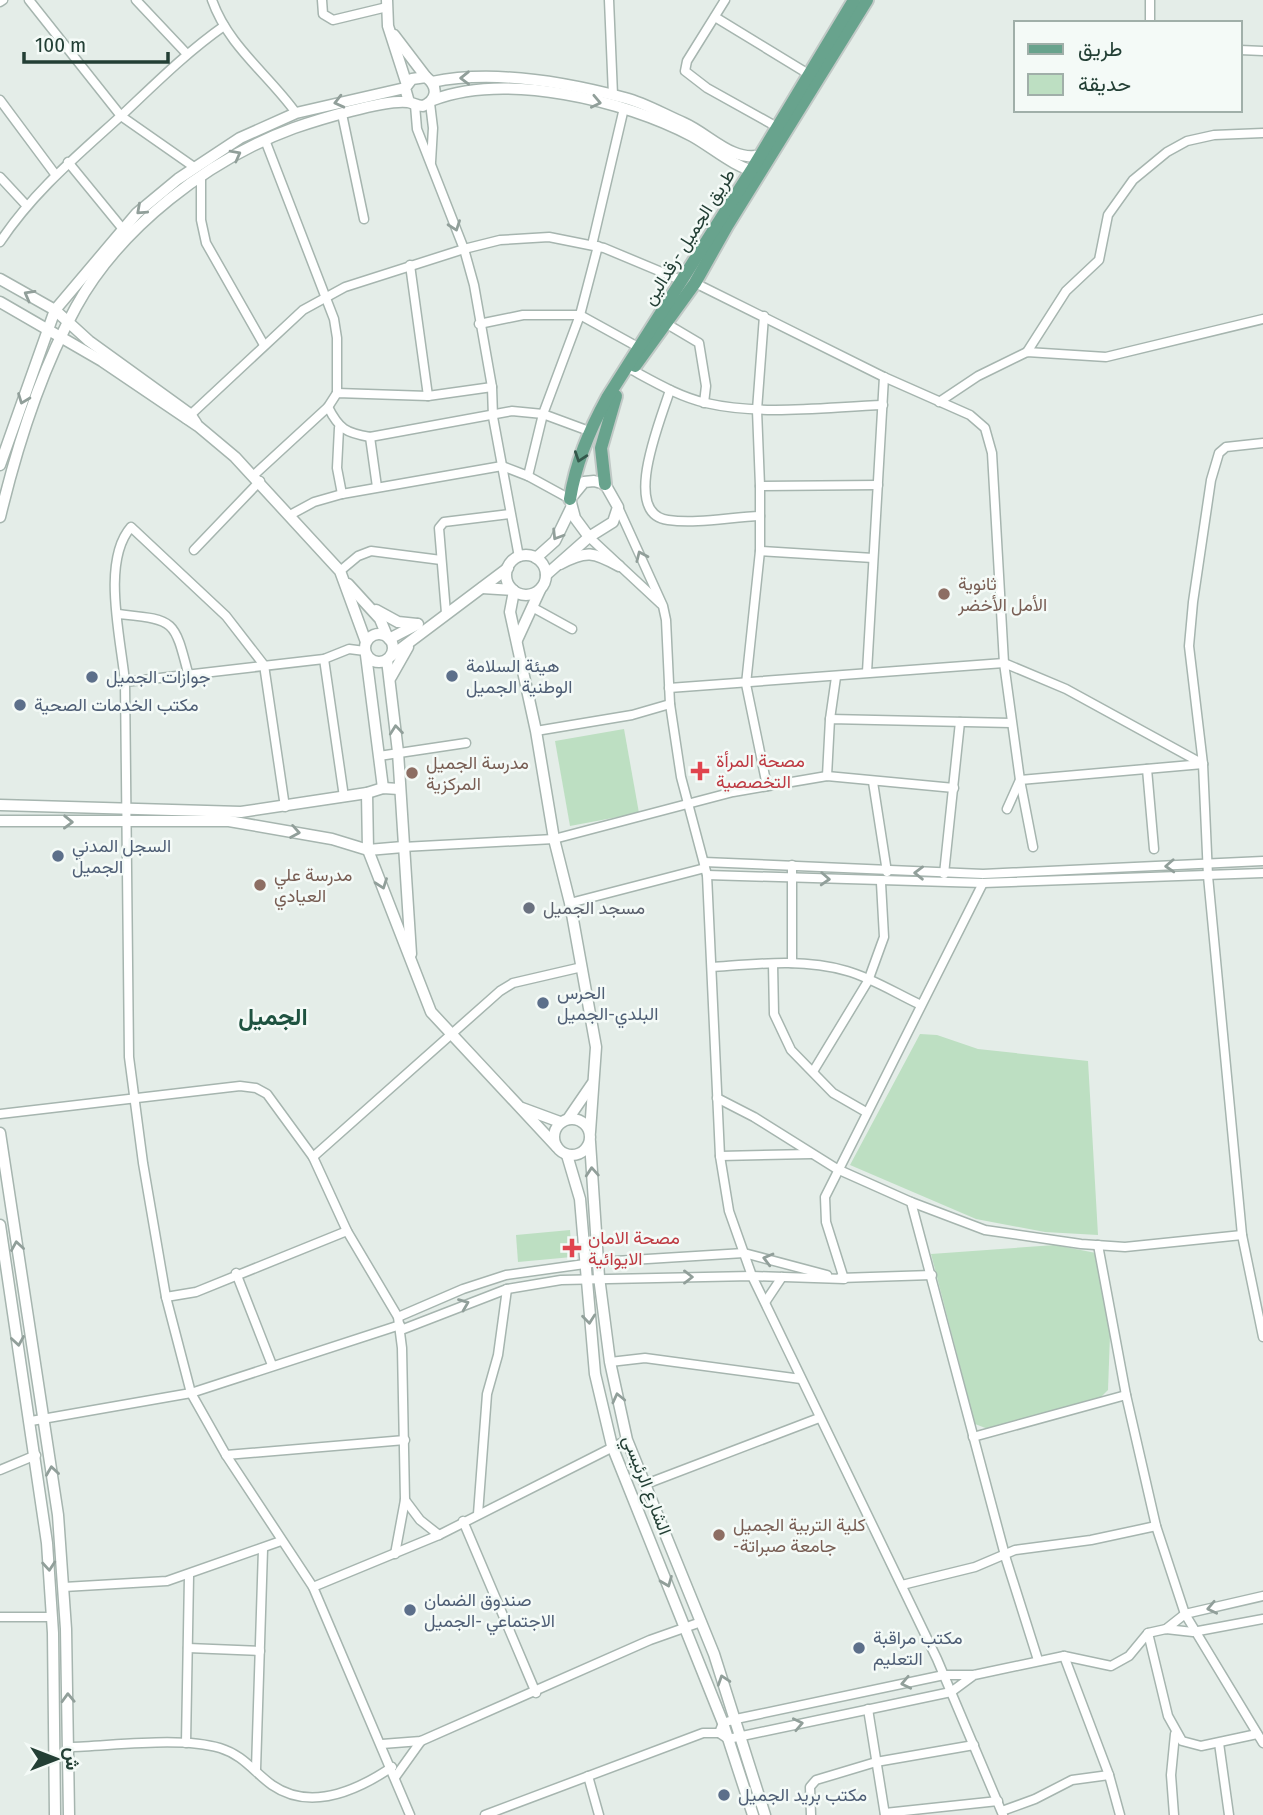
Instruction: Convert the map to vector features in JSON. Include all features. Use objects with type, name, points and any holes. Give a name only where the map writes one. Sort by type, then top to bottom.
[{"type":"main road","name":"طريق الجميل -رقدالين","points":[[756,172],[761,155],[854,0]]},
{"type":"main road","name":"طريق الجميل -رقدالين","points":[[605,484],[601,458],[605,430],[614,400],[632,370],[667,324],[689,282],[756,172],[867,0]]},
{"type":"main road","name":"طريق الجميل -رقدالين","points":[[571,503],[575,472],[589,431],[638,347],[689,282]]},
{"type":"street","points":[[30,0],[121,116],[194,167]]},
{"type":"street","points":[[136,0],[186,53]]},
{"type":"street","points":[[212,0],[224,26],[256,68],[279,89],[296,113]]},
{"type":"street","points":[[322,0],[323,14],[332,20],[387,3],[388,26],[417,129],[464,249],[492,387],[492,417],[519,557]]},
{"type":"street","points":[[608,0],[613,95]]},
{"type":"street","points":[[725,0],[687,61],[685,71],[707,88],[777,127]]},
{"type":"street","points":[[1150,0],[1150,21]]},
{"type":"street","points":[[715,17],[810,75]]},
{"type":"street","points":[[0,242],[26,205],[55,174],[121,116],[186,53],[224,26]]},
{"type":"street","points":[[388,26],[429,80],[435,94],[432,101],[431,162]]},
{"type":"street","points":[[1242,50],[1263,51]]},
{"type":"street","points":[[0,465],[55,310],[122,228],[194,167],[240,138],[296,113],[406,86],[411,79],[483,78],[537,81],[613,95],[694,127],[739,156],[750,158],[761,155]]},
{"type":"street","points":[[0,517],[24,430],[61,338],[83,296],[138,228],[169,199],[201,176],[265,140],[342,114],[432,101],[453,92],[482,88],[549,92],[624,108],[690,135],[756,172]]},
{"type":"street","points":[[0,100],[55,174]]},
{"type":"street","points":[[528,476],[543,414],[580,315],[624,108]]},
{"type":"street","points":[[342,114],[364,219]]},
{"type":"street","points":[[1027,352],[1066,291],[1099,260],[1113,203],[1133,180],[1167,152],[1187,141],[1214,135],[1263,133]]},
{"type":"street","points":[[194,550],[257,478],[328,407],[337,393],[337,338],[334,318],[324,299],[265,140]]},
{"type":"street","points":[[68,162],[122,228]]},
{"type":"street","points":[[201,176],[201,220],[206,243],[264,345]]},
{"type":"street","points":[[0,177],[26,205]]},
{"type":"street","points":[[188,417],[303,310],[345,287],[410,265],[500,240],[549,237],[595,246],[689,282],[764,316],[884,377],[970,415],[985,428],[992,453],[1004,663],[1011,723],[1033,847]]},
{"type":"street","points":[[410,265],[428,396]]},
{"type":"street","points":[[0,279],[55,310],[89,341],[188,417],[257,478],[380,620],[393,647],[389,658],[413,969]]},
{"type":"street","points":[[0,302],[110,366],[188,417]]},
{"type":"street","points":[[480,324],[523,315],[580,315],[638,347]]},
{"type":"street","points":[[764,316],[757,410],[760,551],[746,684],[767,786]]},
{"type":"street","points":[[939,402],[978,376],[1027,352],[1106,357],[1263,319]]},
{"type":"street","points":[[667,324],[699,343],[706,386],[704,402]]},
{"type":"street","points":[[632,370],[670,390],[704,402],[757,410],[883,405]]},
{"type":"street","points":[[867,672],[884,377]]},
{"type":"street","points":[[337,393],[428,396],[492,387]]},
{"type":"street","points":[[670,390],[644,477],[646,501],[650,510],[667,520],[760,516]]},
{"type":"street","points":[[328,407],[339,428],[348,434],[370,437],[492,417],[512,411],[543,414],[589,431]]},
{"type":"street","points":[[339,428],[337,468],[342,494]]},
{"type":"street","points":[[370,437],[377,487]]},
{"type":"street","points":[[1263,443],[1226,447],[1219,453],[1211,480],[1189,646],[1203,764],[1207,864],[1242,1235],[1263,1337]]},
{"type":"street","points":[[290,515],[314,502],[342,494],[502,466],[528,476],[571,503],[589,537],[663,606]]},
{"type":"street","points":[[536,558],[555,541],[571,503],[584,482],[605,484],[663,606],[670,704],[687,803],[705,868],[720,1156],[729,1211],[752,1276],[944,1675],[1002,1813],[1072,1780],[1109,1774]]},
{"type":"street","points":[[760,486],[878,485]]},
{"type":"street","points":[[517,640],[546,575],[589,537],[613,522],[618,507]]},
{"type":"street","points":[[443,615],[439,528],[444,522],[510,514]]},
{"type":"street","points":[[285,807],[264,665],[226,616],[131,527],[123,537],[115,557],[125,682],[129,809],[128,1033],[133,1098],[166,1297],[191,1393],[226,1455],[313,1587],[396,1776],[410,1815]]},
{"type":"street","points":[[342,575],[358,556],[371,551],[441,560]]},
{"type":"street","points":[[760,551],[873,558]]},
{"type":"street","points":[[560,564],[577,555],[598,554],[619,566]]},
{"type":"street","points":[[342,575],[366,649],[373,662],[389,658],[519,557],[536,558],[544,565],[546,575]]},
{"type":"street","points":[[508,568],[507,580],[514,591],[510,612],[536,731],[632,715],[670,704]]},
{"type":"street","points":[[482,588],[529,595],[541,588]]},
{"type":"street","points":[[367,603],[398,622],[417,624]]},
{"type":"street","points":[[532,607],[572,629]]},
{"type":"street","points":[[118,614],[162,619],[170,625],[178,634],[188,673]]},
{"type":"street","points":[[383,788],[366,649],[375,634],[388,638],[443,615]]},
{"type":"street","points":[[391,677],[412,640]]},
{"type":"street","points":[[125,682],[324,659],[349,649],[366,649]]},
{"type":"street","points":[[324,659],[344,797]]},
{"type":"street","points":[[669,688],[1004,663],[1066,689],[1203,764]]},
{"type":"street","points":[[827,776],[830,719],[836,677]]},
{"type":"street","points":[[830,719],[1011,723]]},
{"type":"street","points":[[944,874],[960,722]]},
{"type":"street","name":"الشارع الرئيسي","points":[[536,731],[554,839],[570,902],[596,1046],[590,1137],[599,1277],[610,1362],[628,1440],[701,1622],[736,1719],[765,1815]]},
{"type":"street","points":[[379,756],[466,743]]},
{"type":"street","points":[[1020,780],[1203,764]]},
{"type":"street","points":[[1147,769],[1154,849]]},
{"type":"street","points":[[0,821],[229,821],[332,839],[368,850],[554,839],[687,803],[827,776],[954,788]]},
{"type":"street","points":[[1007,809],[1020,780]]},
{"type":"street","points":[[873,782],[887,872]]},
{"type":"street","points":[[0,805],[241,812],[285,807],[383,788],[399,789]]},
{"type":"street","points":[[367,793],[368,850],[431,1012],[518,1107],[556,1146],[567,1155],[582,1152],[590,1137],[584,1123],[564,1121],[518,1107]]},
{"type":"street","points":[[570,902],[705,868],[792,865],[944,874],[1263,861]]},
{"type":"street","points":[[792,865],[792,963]]},
{"type":"street","points":[[705,868],[881,883],[983,883],[1263,873]]},
{"type":"street","points":[[814,1070],[868,981],[884,937],[881,883]]},
{"type":"street","points":[[844,1279],[825,1214],[825,1197],[983,883]]},
{"type":"street","points":[[712,967],[792,963],[848,971],[921,1005]]},
{"type":"street","points":[[773,964],[774,1014],[791,1049],[814,1070],[833,1093],[866,1112]]},
{"type":"street","points":[[313,1157],[451,1033],[513,983],[582,967]]},
{"type":"street","points":[[556,1146],[554,1136],[594,1080]]},
{"type":"street","points":[[0,1114],[240,1086],[256,1088],[275,1103],[313,1157],[347,1231],[400,1324],[405,1500],[395,1554]]},
{"type":"street","points":[[717,1098],[754,1117],[837,1169],[911,1202],[985,1230],[1125,1247],[1242,1235]]},
{"type":"street","points":[[0,1133],[58,1516],[64,1587],[69,1815]]},
{"type":"street","points":[[720,1156],[811,1154]]},
{"type":"street","name":"الشارع الرئيسي","points":[[567,1155],[580,1199],[584,1278],[594,1374],[612,1446],[685,1626],[753,1815]]},
{"type":"street","points":[[911,1202],[1004,1552],[1038,1660]]},
{"type":"street","points":[[0,1225],[36,1455],[52,1617],[55,1815]]},
{"type":"street","points":[[166,1297],[195,1292],[236,1273],[347,1231]]},
{"type":"street","points":[[1098,1245],[1126,1395],[1156,1526],[1185,1614],[1193,1632],[1263,1743]]},
{"type":"street","points":[[400,1324],[463,1289],[506,1275],[599,1262],[744,1253],[844,1279]]},
{"type":"street","points":[[236,1273],[272,1365]]},
{"type":"street","points":[[31,1421],[191,1393],[507,1289],[599,1277],[752,1276],[844,1279],[932,1275]]},
{"type":"street","points":[[766,1301],[782,1277]]},
{"type":"street","points":[[478,1514],[487,1394],[498,1355],[507,1289]]},
{"type":"street","points":[[610,1362],[645,1358],[802,1379]]},
{"type":"street","points":[[973,1437],[1126,1395]]},
{"type":"street","points":[[646,1484],[819,1418]]},
{"type":"street","points":[[226,1455],[405,1440]]},
{"type":"street","points":[[313,1587],[439,1535],[628,1440]]},
{"type":"street","points":[[0,1471],[36,1455]]},
{"type":"street","points":[[405,1500],[420,1520],[439,1535]]},
{"type":"street","points":[[463,1521],[536,1693]]},
{"type":"street","points":[[902,1585],[975,1567],[1004,1552],[1102,1538],[1156,1526]]},
{"type":"street","points":[[64,1587],[146,1584],[189,1576],[281,1541]]},
{"type":"street","points":[[256,1769],[263,1549]]},
{"type":"street","points":[[186,1743],[189,1576]]},
{"type":"street","points":[[1166,1629],[1185,1614],[1263,1596]]},
{"type":"street","points":[[0,1618],[52,1617]]},
{"type":"street","points":[[723,1732],[736,1719],[944,1675],[974,1675],[1064,1656],[1111,1666],[1121,1664],[1148,1633],[1166,1629],[1193,1632],[1263,1619]]},
{"type":"street","points":[[382,1744],[421,1741],[685,1626],[701,1622]]},
{"type":"street","points":[[1148,1633],[1175,1734],[1171,1775],[1174,1815]]},
{"type":"street","points":[[188,1648],[260,1651]]},
{"type":"street","points":[[1064,1656],[1109,1774],[1120,1815]]},
{"type":"street","points":[[485,1815],[703,1733],[723,1732],[741,1737],[951,1692],[974,1675]]},
{"type":"street","points":[[868,1709],[885,1814],[998,1801]]},
{"type":"street","points":[[1175,1734],[1190,1745],[1219,1743],[1257,1734]]},
{"type":"street","points":[[396,1776],[421,1741]]},
{"type":"street","points":[[69,1747],[186,1743],[220,1748],[256,1769],[271,1784],[291,1795],[304,1798],[342,1793],[374,1780],[392,1767]]},
{"type":"street","points":[[1219,1743],[1229,1815]]},
{"type":"street","points":[[811,1815],[810,1787],[816,1780],[876,1762],[974,1745]]},
{"type":"street","points":[[588,1776],[599,1815]]},
{"type":"green space","points":[[624,729],[639,813],[570,826],[555,741]]},
{"type":"green space","points":[[920,1034],[937,1035],[978,1049],[1088,1061],[1098,1235],[1045,1232],[976,1219],[850,1165]]},
{"type":"green space","points":[[570,1230],[572,1257],[518,1262],[516,1235]]},
{"type":"green space","points":[[1055,1245],[1096,1253],[1110,1335],[1108,1390],[1100,1398],[988,1429],[975,1424],[931,1254]]},
{"type":"place","name":"ثانوية الأمل الأخضر","points":[[944,594]]},
{"type":"place","name":"هيئة السلامة الوطنية الجميل","points":[[452,676]]},
{"type":"place","name":"جوازات الجميل","points":[[92,677]]},
{"type":"place","name":"مكتب الخدمات الصحية","points":[[20,705]]},
{"type":"place","name":"مصحة المرأة التخصصية","points":[[700,771]]},
{"type":"place","name":"مدرسة الجميل المركزية","points":[[412,773]]},
{"type":"place","name":"السجل المدني الجميل","points":[[58,856]]},
{"type":"place","name":"مدرسة علي العيادي","points":[[260,885]]},
{"type":"place","name":"مسجد الجميل","points":[[529,908]]},
{"type":"place","name":"الحرس البلدي-الجميل","points":[[543,1003]]},
{"type":"place","name":"مصحة الامان الايوائية","points":[[572,1248]]},
{"type":"place","name":"كلية التربية الجميل -جامعة صبراتة","points":[[719,1535]]},
{"type":"place","name":"صندوق الضمان الاجتماعي -الجميل","points":[[410,1610]]},
{"type":"place","name":"مكتب مراقبة التعليم","points":[[859,1648]]},
{"type":"place","name":"مكتب بريد الجميل","points":[[724,1795]]},
{"type":"district","name":"الجميل","points":[[273,1017]]}]
